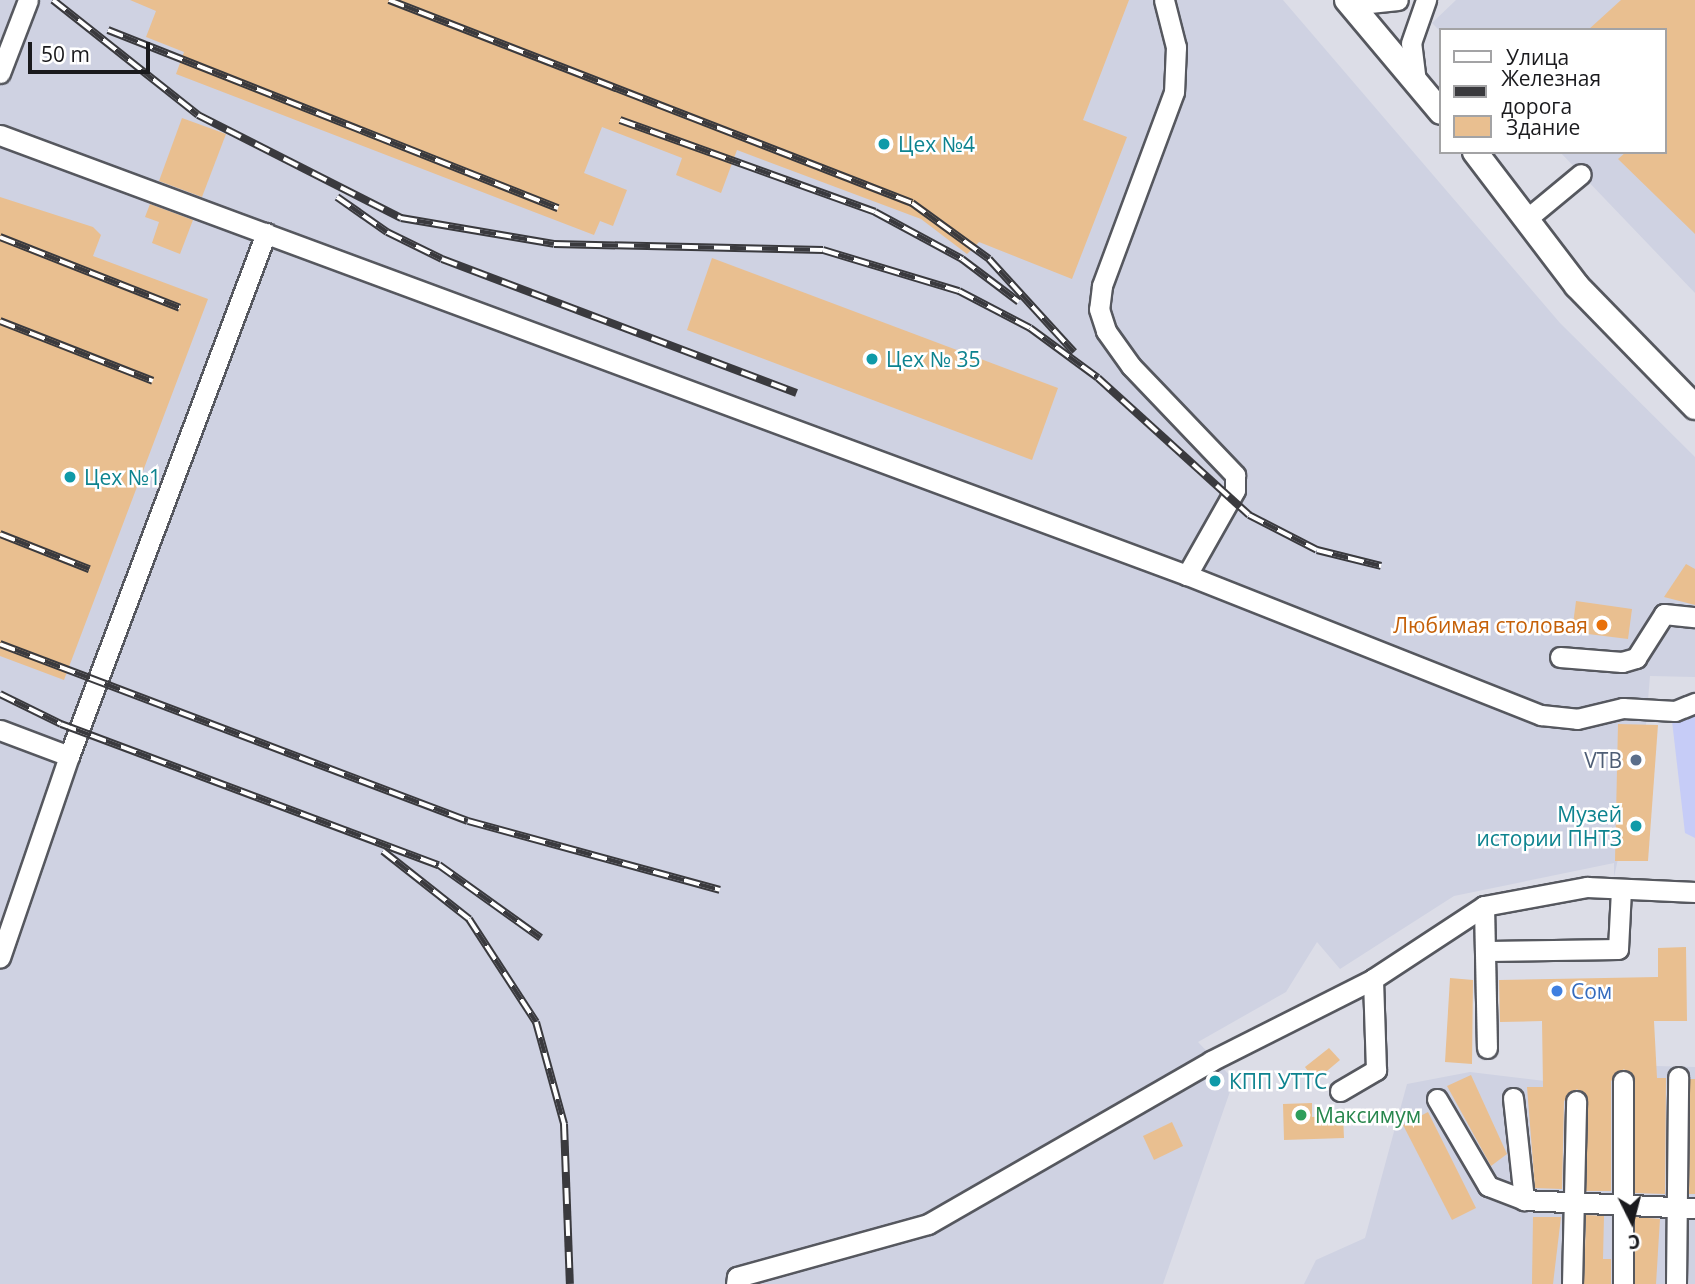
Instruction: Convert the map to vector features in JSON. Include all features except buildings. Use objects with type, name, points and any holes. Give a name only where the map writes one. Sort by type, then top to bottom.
[{"type":"main road","points":[[1349,2],[1440,111]]},
{"type":"main road","points":[[1477,154],[1529,217],[1577,286],[1695,407]]},
{"type":"street","points":[[0,73],[28,0]]},
{"type":"street","points":[[1164,0],[1176,47],[1174,92],[1099,309],[1106,331],[1131,366],[1235,475],[1235,490],[1187,575]]},
{"type":"street","points":[[1349,2],[1398,0]]},
{"type":"street","points":[[1416,82],[1411,43],[1426,0]]},
{"type":"street","points":[[0,135],[1187,575],[1541,715],[1577,719],[1623,708],[1675,711],[1695,703]]},
{"type":"street","points":[[1529,217],[1581,174]]},
{"type":"street","points":[[0,957],[69,755],[266,233]]},
{"type":"street","points":[[1560,657],[1622,663],[1636,658],[1664,614],[1695,617]]},
{"type":"street","points":[[0,730],[69,755]]},
{"type":"street","points":[[736,1284],[737,1277],[928,1224],[1211,1061],[1373,979],[1484,906],[1587,887],[1695,892]]},
{"type":"street","points":[[1488,951],[1618,949],[1620,889]]},
{"type":"street","points":[[1484,906],[1488,951],[1487,1048]]},
{"type":"street","points":[[1340,1091],[1376,1070],[1373,979]]},
{"type":"street","points":[[1676,1284],[1686,1207],[1678,1077]]},
{"type":"street","points":[[1623,1081],[1626,1205],[1623,1284]]},
{"type":"street","points":[[1513,1098],[1524,1200]]},
{"type":"street","points":[[1437,1099],[1488,1186],[1524,1200],[1686,1207]]},
{"type":"street","points":[[1572,1284],[1576,1101]]},
{"type":"shaded area","points":[[0,0],[1283,0],[1560,323],[1695,457],[1695,677],[1650,676],[1645,737],[1614,877],[1614,863],[1454,896],[1340,969],[1317,942],[1286,992],[1198,1042],[1234,1080],[1163,1284],[0,1284]]},
{"type":"shaded area","points":[[1456,0],[1695,0],[1695,293],[1562,154],[1667,154],[1667,28],[1440,28],[1440,31],[1432,23]]},
{"type":"shaded area","points":[[1695,715],[1695,838],[1685,833],[1672,721]]},
{"type":"shaded area","points":[[1656,1066],[1695,1067],[1695,1284],[1304,1284],[1316,1260],[1365,1238],[1407,1084],[1470,1072],[1570,1084]]},
{"type":"railway","points":[[53,0],[198,115],[401,218],[554,244],[823,250],[959,291],[1030,328],[1098,378],[1249,515],[1317,550],[1381,566]]},
{"type":"railway","points":[[389,0],[912,203],[989,259],[1074,352]]},
{"type":"railway","points":[[108,30],[558,208]]},
{"type":"railway","points":[[620,120],[875,212],[962,259],[1019,302]]},
{"type":"railway","points":[[337,197],[387,232],[442,259],[797,393]]},
{"type":"railway","points":[[0,237],[180,308]]},
{"type":"railway","points":[[0,321],[153,381]]},
{"type":"railway","points":[[0,534],[89,569]]},
{"type":"railway","points":[[0,644],[468,821],[720,890]]},
{"type":"railway","points":[[0,694],[61,724],[439,865],[541,938]]},
{"type":"railway","points":[[383,851],[469,919],[536,1022],[564,1124],[570,1284]]},
{"type":"place","name":"Цех №4","points":[[884,144]]},
{"type":"place","name":"Цех № 35","points":[[872,359]]},
{"type":"place","name":"Цех №1","points":[[70,477]]},
{"type":"place","name":"Любимая столовая","points":[[1602,625]]},
{"type":"place","name":"VTB","points":[[1636,760]]},
{"type":"place","name":"Музей истории ПНТЗ","points":[[1636,826]]},
{"type":"place","name":"Сом","points":[[1557,991]]},
{"type":"place","name":"КПП УТТС","points":[[1215,1081]]},
{"type":"place","name":"Максимум","points":[[1301,1115]]}]
